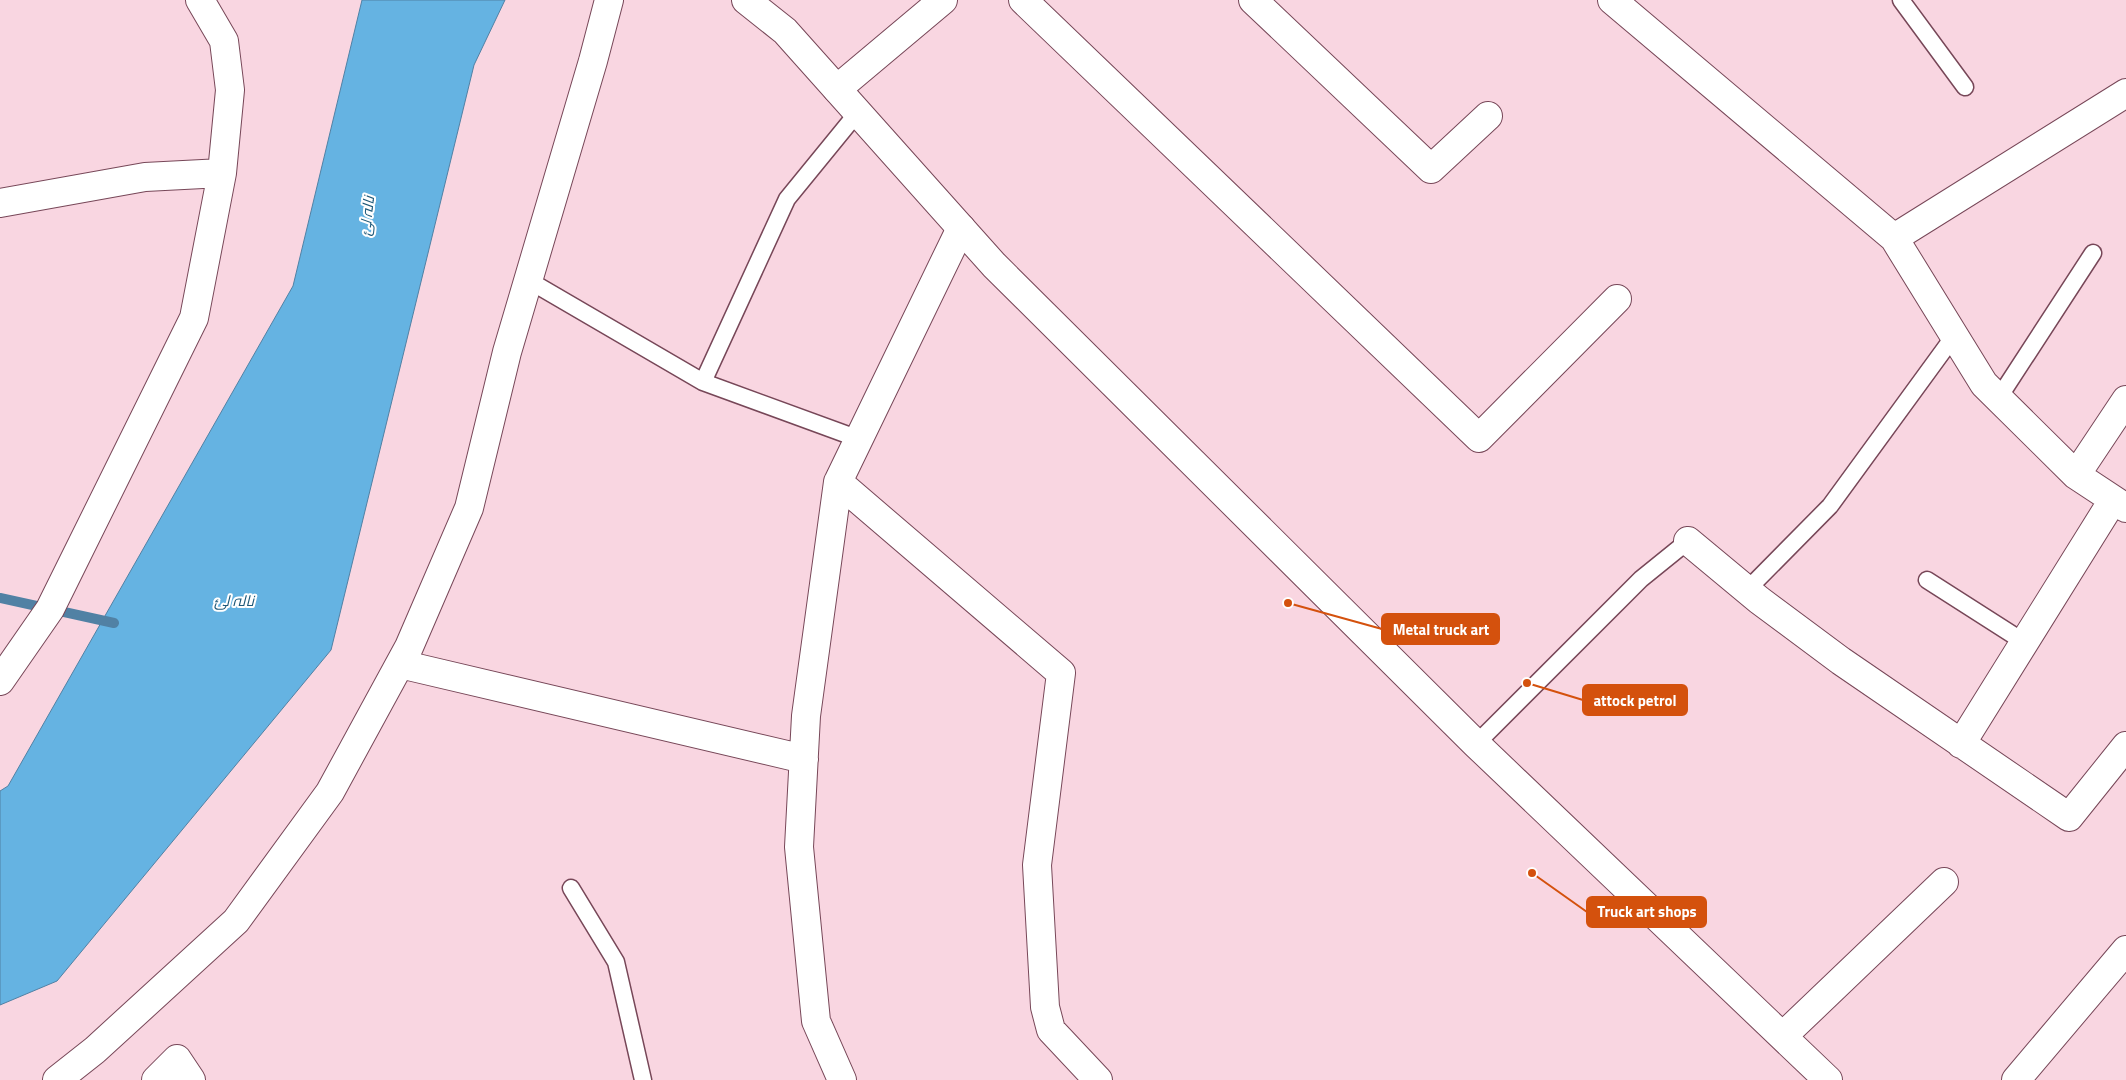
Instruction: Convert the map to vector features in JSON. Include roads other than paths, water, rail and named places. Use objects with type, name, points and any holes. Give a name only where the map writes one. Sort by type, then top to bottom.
[{"type":"street","points":[[0,682],[50,608],[194,318],[222,172],[230,90],[224,41],[200,0]]},
{"type":"street","points":[[57,1080],[95,1050],[236,920],[330,792],[400,664],[469,508],[507,352],[593,61],[609,0]]},
{"type":"street","points":[[746,0],[785,31],[994,265],[1476,744],[1828,1080]]},
{"type":"street","points":[[837,89],[943,0]]},
{"type":"street","points":[[1023,0],[1479,438],[1617,299]]},
{"type":"street","points":[[1253,0],[1432,169],[1488,116]]},
{"type":"street","points":[[1612,0],[1894,238],[1984,384],[2076,475],[2119,504],[2024,642],[1961,744]]},
{"type":"street","points":[[1894,238],[2126,93]]},
{"type":"street","points":[[0,203],[145,177],[222,172]]},
{"type":"street","points":[[842,1080],[816,1021],[799,847],[806,716],[838,482],[961,228]]},
{"type":"street","points":[[2076,475],[2126,400]]},
{"type":"street","points":[[838,482],[1061,673],[1037,865],[1045,1007],[1051,1030],[1098,1080]]},
{"type":"street","points":[[1688,541],[1747,590],[1841,662],[2069,817],[2126,746]]},
{"type":"street","points":[[400,664],[804,759]]},
{"type":"street","points":[[1783,1036],[1944,882]]},
{"type":"street","points":[[2016,1080],[2126,950]]},
{"type":"street","points":[[156,1080],[177,1059],[191,1080]]},
{"type":"lane","points":[[1901,0],[1965,86]]},
{"type":"lane","points":[[703,382],[787,199],[858,112]]},
{"type":"lane","points":[[1998,399],[2093,254]]},
{"type":"lane","points":[[528,280],[703,382],[859,439]]},
{"type":"lane","points":[[1747,590],[1830,506],[1954,336]]},
{"type":"lane","points":[[1476,744],[1641,579],[1688,541]]},
{"type":"lane","points":[[1927,580],[2024,642]]},
{"type":"lane","points":[[571,888],[616,962],[643,1080]]},
{"type":"water","name":"نالہ لئ","points":[[362,0],[505,0],[474,65],[331,650],[57,981],[0,1005],[0,791],[8,786],[293,286]]},
{"type":"waterway","points":[[0,598],[114,623]]},
{"type":"place","name":"Metal truck art","points":[[1288,603]]},
{"type":"place","name":"attock petrol","points":[[1527,683]]},
{"type":"place","name":"Truck art shops","points":[[1532,873]]}]
